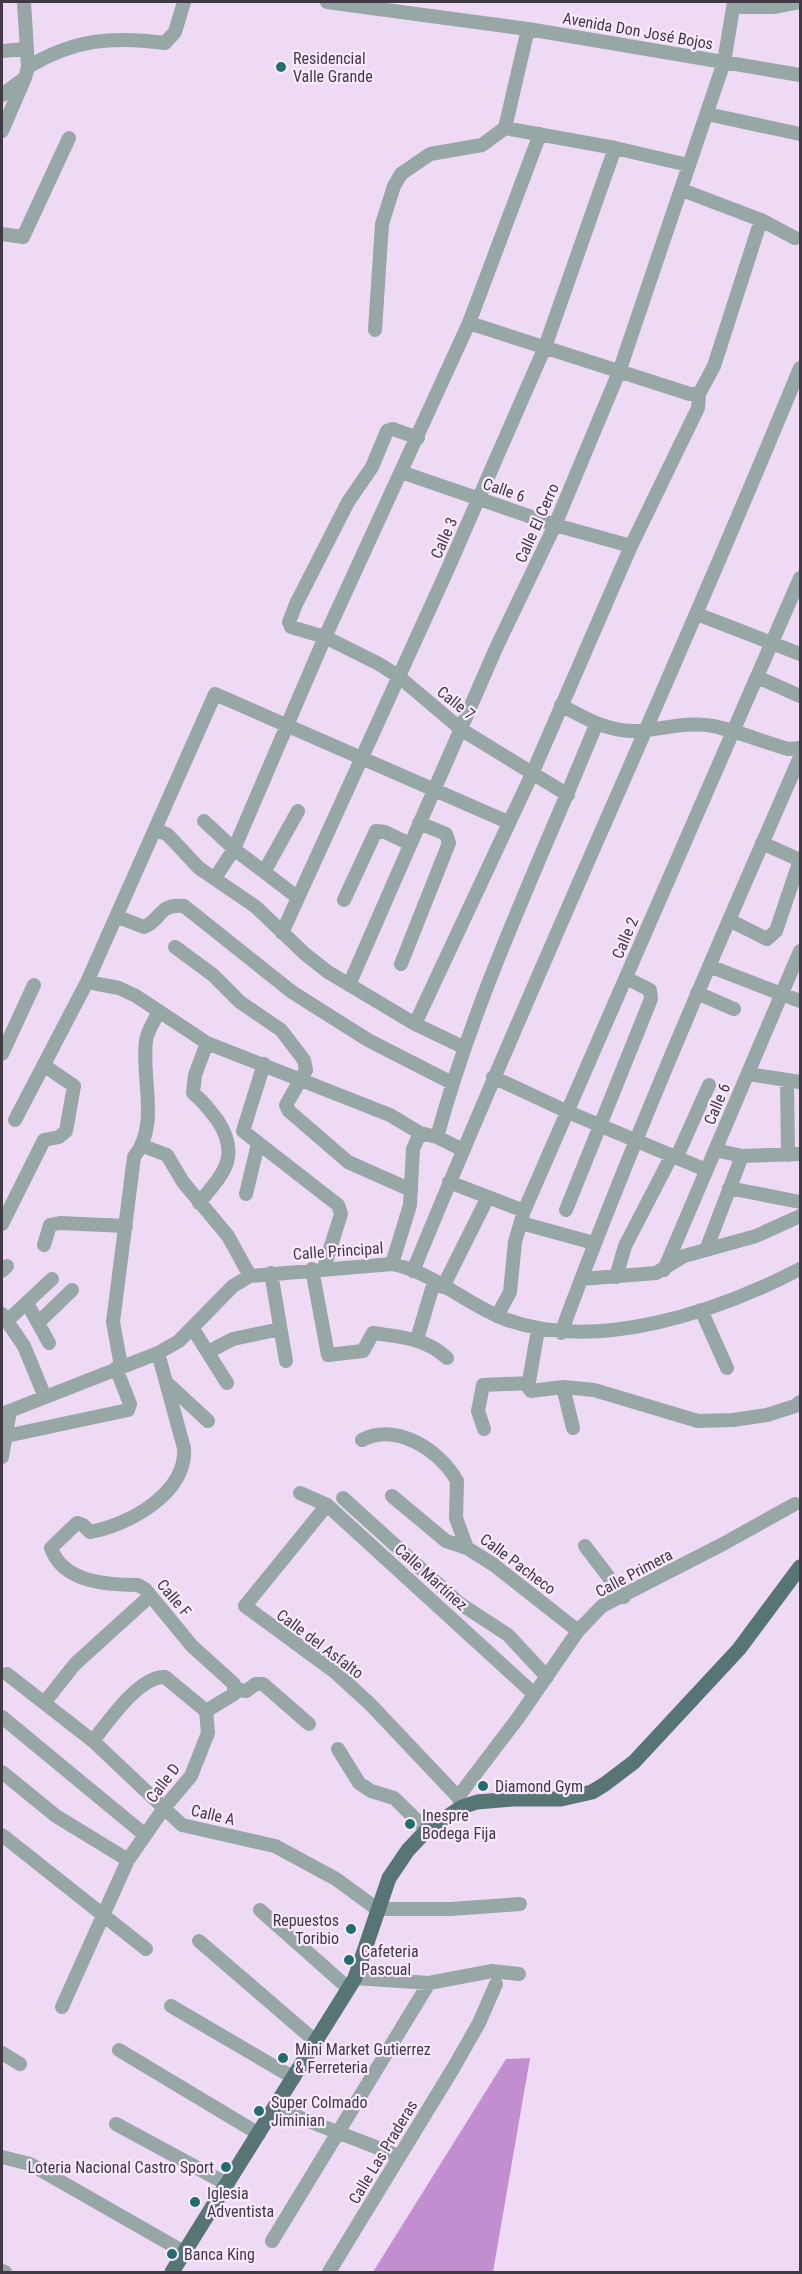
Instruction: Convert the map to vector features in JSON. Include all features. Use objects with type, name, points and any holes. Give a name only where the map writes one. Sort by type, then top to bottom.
[{"type":"main road","points":[[172,2272],[294,2078],[314,2040],[352,1983],[389,1878],[408,1850],[427,1830],[460,1802],[491,1799],[561,1800],[592,1792],[605,1784],[634,1762],[739,1648],[801,1567]]},
{"type":"street","points":[[2,131],[26,73],[24,2]]},
{"type":"street","points":[[2,95],[52,52],[96,40],[132,39],[165,43],[175,32],[183,2]]},
{"type":"street","name":"Avenida Don José Bojos","points":[[327,2],[424,8],[528,29],[801,75]]},
{"type":"street","points":[[734,4],[776,7],[801,2]]},
{"type":"street","name":"Calle El Cerro","points":[[349,985],[497,646],[555,525],[618,372],[724,62],[734,4]]},
{"type":"street","points":[[375,330],[382,224],[394,186],[401,174],[430,154],[482,145],[505,128],[528,29]]},
{"type":"street","points":[[2,51],[26,49]]},
{"type":"street","points":[[707,114],[801,134]]},
{"type":"street","points":[[505,128],[615,148],[688,165]]},
{"type":"street","points":[[215,879],[234,849],[325,637],[469,323],[540,134]]},
{"type":"street","points":[[2,234],[23,237],[69,138]]},
{"type":"street","name":"Calle 3","points":[[282,933],[479,499],[545,347],[615,148]]},
{"type":"street","points":[[682,190],[760,220],[795,238]]},
{"type":"street","points":[[415,1024],[532,774],[631,546],[698,408],[699,394],[714,366],[760,220]]},
{"type":"street","points":[[469,323],[618,372],[690,394],[699,394]]},
{"type":"street","points":[[413,1271],[493,1077],[797,385],[801,368]]},
{"type":"street","name":"Calle 7","points":[[418,438],[393,429],[387,430],[372,466],[348,502],[296,604],[289,622],[291,627],[325,637],[352,649],[399,676],[462,730],[568,795]]},
{"type":"street","name":"Calle 6","points":[[400,472],[555,525],[631,546]]},
{"type":"street","name":"Calle 2","points":[[497,1316],[510,1292],[515,1242],[522,1217],[801,578]]},
{"type":"street","points":[[697,614],[801,654]]},
{"type":"street","points":[[756,677],[801,696]]},
{"type":"street","points":[[15,1120],[45,1066],[118,916],[215,694],[508,822]]},
{"type":"street","points":[[561,705],[597,725],[616,730],[646,731],[694,724],[713,726],[788,749],[801,748]]},
{"type":"street","points":[[437,1137],[463,1047],[504,941],[597,725]]},
{"type":"street","points":[[561,1333],[594,1243],[697,993],[762,843],[795,783],[801,757]]},
{"type":"street","points":[[264,872],[298,811]]},
{"type":"street","points":[[204,821],[234,849],[297,897]]},
{"type":"street","points":[[401,964],[449,843],[446,834],[419,823]]},
{"type":"street","points":[[156,829],[168,835],[190,859],[215,879],[256,907],[304,954],[349,985],[415,1024],[463,1047]]},
{"type":"street","points":[[344,900],[376,831],[385,832],[410,844]]},
{"type":"street","points":[[729,920],[767,939],[771,938],[776,931],[800,860],[762,843]]},
{"type":"street","points":[[118,916],[144,927],[152,924],[166,908],[184,906],[291,992],[376,1044],[452,1083]]},
{"type":"street","points":[[175,947],[213,975],[240,1002],[281,1030],[304,1060],[306,1070],[303,1080],[286,1105],[289,1111],[348,1162],[411,1190]]},
{"type":"street","name":"Calle 6","points":[[664,1270],[801,951]]},
{"type":"street","points":[[709,966],[801,1001]]},
{"type":"street","points":[[567,1210],[651,999],[650,990],[626,978]]},
{"type":"street","points":[[87,982],[119,988],[207,1043],[390,1115],[420,1133],[437,1137],[463,1150]]},
{"type":"street","points":[[2,1054],[34,984]]},
{"type":"street","points":[[697,993],[734,1009]]},
{"type":"street","points":[[6,1436],[128,1410],[130,1404],[119,1367],[113,1322],[134,1157],[143,1146],[147,1128],[146,1040],[159,1011]]},
{"type":"street","points":[[199,1203],[220,1177],[226,1163],[229,1139],[203,1101],[193,1093],[195,1075],[207,1043]]},
{"type":"street","points":[[229,1139],[243,1131],[264,1064]]},
{"type":"street","points":[[2,1224],[30,1171],[38,1147],[44,1140],[59,1137],[66,1131],[74,1086],[45,1066]]},
{"type":"street","points":[[715,1150],[742,1156],[794,1155],[794,1082],[748,1074]]},
{"type":"street","points":[[493,1077],[568,1112],[706,1170]]},
{"type":"street","points":[[616,1277],[625,1246],[671,1156],[679,1152],[709,1085]]},
{"type":"street","points":[[243,1131],[338,1205],[341,1214],[318,1269],[329,1356],[363,1351],[373,1333],[417,1339],[440,1351],[447,1358]]},
{"type":"street","points":[[392,1263],[405,1226],[411,1190],[413,1149],[420,1133]]},
{"type":"street","points":[[246,1194],[258,1144]]},
{"type":"street","points":[[143,1146],[166,1155],[199,1203],[228,1236],[250,1276]]},
{"type":"street","points":[[706,1250],[742,1156]]},
{"type":"street","points":[[449,1182],[488,1197],[522,1217],[594,1243]]},
{"type":"street","points":[[729,1188],[801,1202]]},
{"type":"street","points":[[417,1339],[438,1285],[488,1197]]},
{"type":"street","points":[[580,1279],[657,1274],[684,1257],[756,1236],[801,1216]]},
{"type":"street","points":[[44,1245],[50,1225],[60,1223],[126,1226]]},
{"type":"street","name":"Calle Principal","points":[[4,1412],[158,1353],[179,1341],[233,1286],[250,1276],[392,1263],[413,1271],[497,1316],[538,1329],[561,1333],[607,1332],[701,1310],[776,1282],[801,1269]]},
{"type":"street","points":[[271,1273],[286,1361]]},
{"type":"street","points":[[45,1397],[24,1346],[5,1317],[27,1303],[52,1279]]},
{"type":"street","points":[[38,1323],[72,1290]]},
{"type":"street","points":[[27,1303],[49,1343]]},
{"type":"street","points":[[701,1310],[727,1368]]},
{"type":"street","points":[[193,1329],[227,1383]]},
{"type":"street","points":[[208,1352],[233,1339],[280,1329]]},
{"type":"street","points":[[538,1329],[528,1383],[528,1389],[533,1391],[562,1387],[594,1390],[698,1421],[733,1420],[766,1415],[801,1402]]},
{"type":"street","points":[[158,1353],[167,1383],[208,1421]]},
{"type":"street","name":"Calle F","points":[[167,1383],[184,1459],[171,1485],[153,1506],[94,1532],[77,1523],[53,1545],[52,1552],[64,1565],[86,1580],[141,1586],[192,1646],[234,1684],[235,1689]]},
{"type":"street","points":[[484,1428],[478,1418],[482,1387],[489,1383],[528,1383]]},
{"type":"street","points":[[562,1387],[573,1428]]},
{"type":"street","points":[[2,1457],[6,1436],[4,1412]]},
{"type":"street","name":"Calle Pacheco","points":[[362,1440],[373,1434],[395,1434],[422,1446],[436,1456],[457,1481],[456,1518],[467,1548],[494,1565],[578,1631]]},
{"type":"street","name":"Calle Martínez","points":[[300,1493],[327,1505],[534,1694]]},
{"type":"street","points":[[392,1496],[446,1541],[467,1548]]},
{"type":"street","points":[[343,1498],[459,1603],[508,1635],[547,1677]]},
{"type":"street","name":"Calle Primera","points":[[460,1802],[578,1631],[602,1606],[624,1597],[795,1504]]},
{"type":"street","name":"Calle del Asfalto","points":[[327,1505],[245,1606],[335,1672],[370,1704],[460,1802]]},
{"type":"street","points":[[585,1546],[624,1597]]},
{"type":"street","points":[[44,1703],[75,1664],[150,1596]]},
{"type":"street","name":"Calle A","points":[[7,1674],[93,1741],[182,1825],[275,1846],[336,1879],[377,1909]]},
{"type":"street","points":[[93,1741],[129,1697],[157,1677],[165,1677],[206,1711],[229,1699],[235,1689],[246,1691],[256,1684],[263,1684],[309,1724]]},
{"type":"street","name":"Calle D","points":[[62,2007],[106,1915],[128,1860],[164,1808],[191,1776],[208,1734],[206,1711]]},
{"type":"street","points":[[2,1717],[145,1835]]},
{"type":"street","points":[[338,1749],[359,1783],[370,1791],[394,1798],[427,1830]]},
{"type":"street","points":[[2,1772],[56,1816],[128,1860]]},
{"type":"street","points":[[2,1835],[106,1915],[146,1949]]},
{"type":"street","points":[[377,1909],[451,1909],[520,1904]]},
{"type":"street","points":[[260,1910],[352,1983],[429,1983],[492,1971],[519,1974]]},
{"type":"street","points":[[199,1941],[314,2040]]},
{"type":"street","points":[[272,2241],[429,1983]]},
{"type":"street","name":"Calle Las Praderas","points":[[329,2272],[479,2023],[496,1984]]},
{"type":"street","points":[[171,2006],[294,2078]]},
{"type":"street","points":[[119,2050],[259,2134]]},
{"type":"street","points":[[2,2053],[20,2064]]},
{"type":"street","points":[[275,2108],[399,2156]]},
{"type":"street","points":[[116,2124],[227,2184]]},
{"type":"street","points":[[2,2170],[7,2158],[30,2164],[184,2252]]},
{"type":"shaded area","points":[[530,2058],[493,2272],[373,2272],[506,2059]]},
{"type":"place","name":"Residencial Valle Grande","points":[[281,67]]},
{"type":"place","name":"Diamond Gym","points":[[483,1786]]},
{"type":"place","name":"Inespre Bodega Fija","points":[[410,1824]]},
{"type":"place","name":"Repuestos Toribio","points":[[351,1929]]},
{"type":"place","name":"Cafeteria Pascual","points":[[349,1960]]},
{"type":"place","name":"Mini Market Gutierrez & Ferreteria","points":[[283,2058]]},
{"type":"place","name":"Super Colmado Jiminian","points":[[259,2111]]},
{"type":"place","name":"Loteria Nacional Castro Sport","points":[[226,2167]]},
{"type":"place","name":"Iglesia Adventista","points":[[195,2202]]},
{"type":"place","name":"Banca King","points":[[172,2254]]}]
